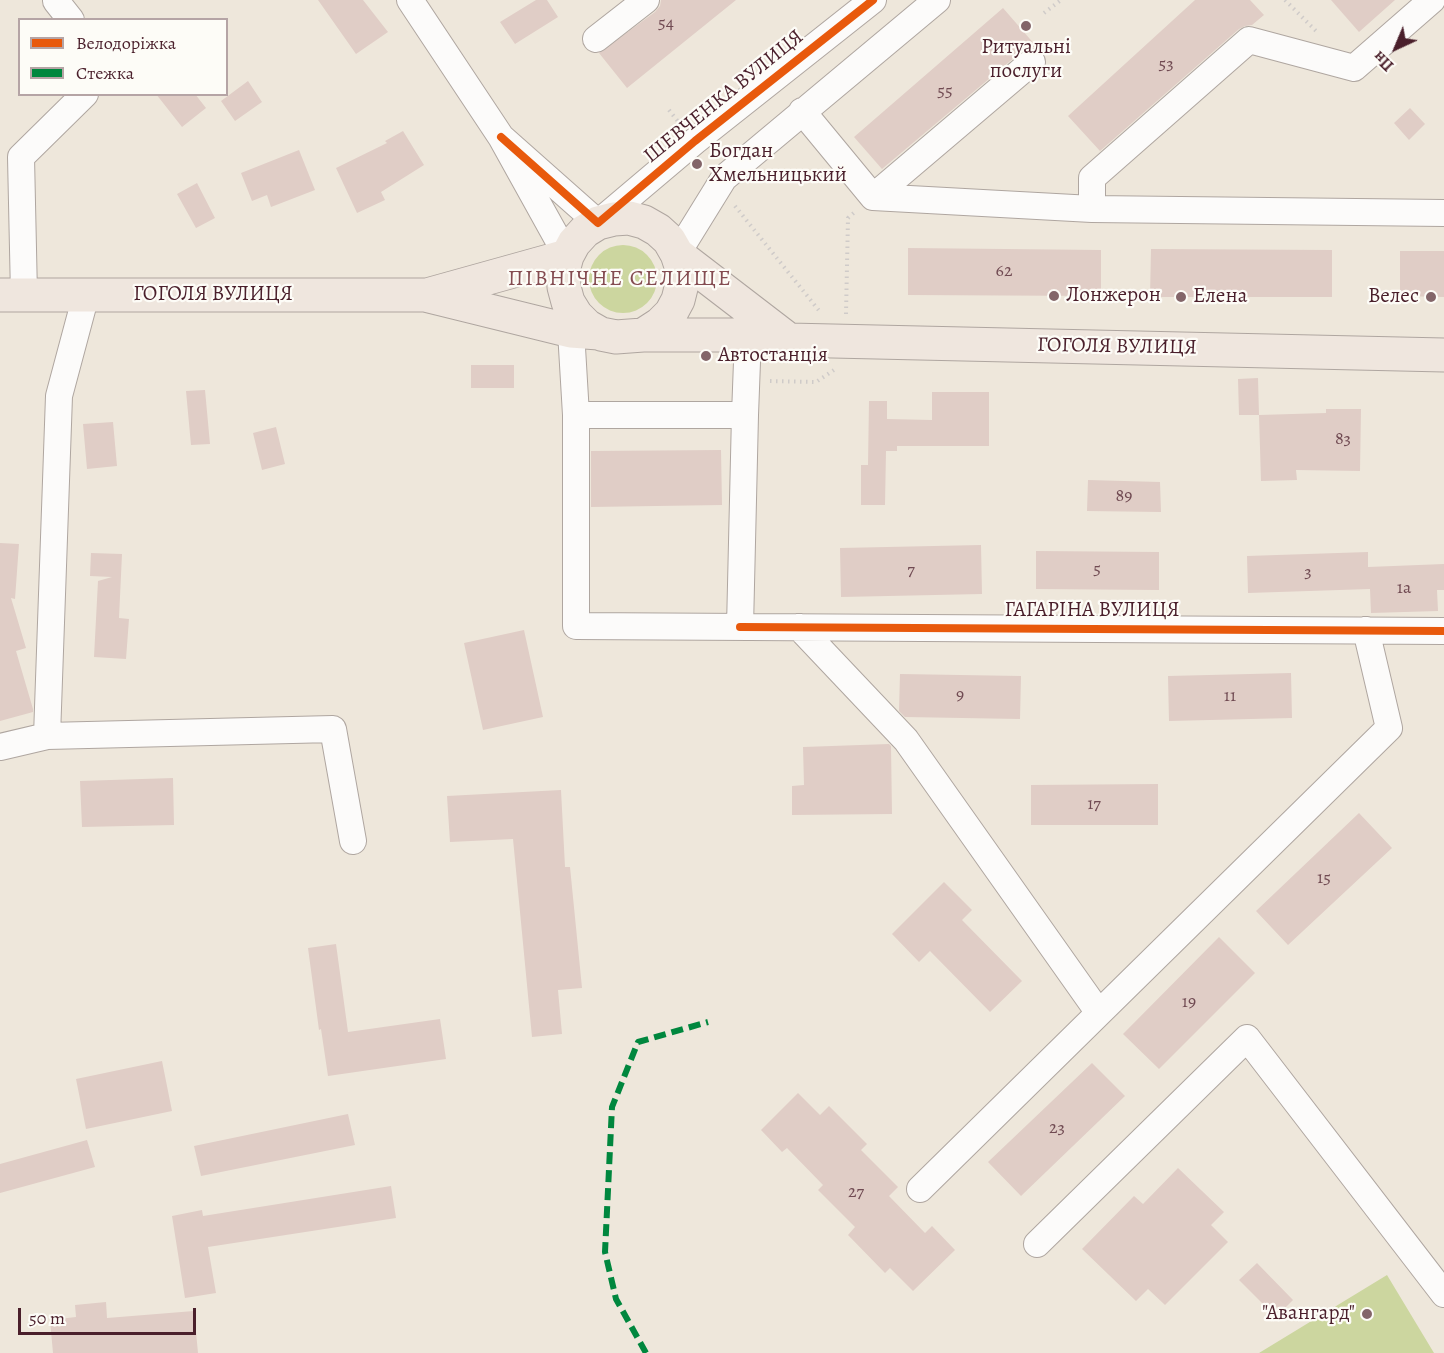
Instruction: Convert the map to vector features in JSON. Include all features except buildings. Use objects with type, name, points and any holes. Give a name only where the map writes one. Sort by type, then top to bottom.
[{"type":"main road","points":[[586,332],[582,321],[568,302],[563,279],[567,256],[574,243],[585,231],[598,223],[621,218],[644,222],[658,230],[669,240],[682,269],[682,284],[678,300],[671,313],[660,324],[643,335]]},
{"type":"main road","points":[[677,254],[789,340]]},
{"type":"main road","name":"ГОГОЛЯ ВУЛИЦЯ","points":[[425,296],[567,256]]},
{"type":"main road","name":"ГОГОЛЯ ВУЛИЦЯ","points":[[12,295],[425,296],[616,337],[748,335],[789,340],[1444,355]]},
{"type":"street","points":[[410,0],[501,137],[567,256]]},
{"type":"street","points":[[596,39],[646,0]]},
{"type":"street","name":"ШЕВЧЕНКА ВУЛИЦЯ","points":[[598,223],[695,141],[873,0]]},
{"type":"street","points":[[677,254],[724,178],[937,0]]},
{"type":"street","points":[[1092,209],[1092,178],[1249,40],[1354,68],[1432,0]]},
{"type":"street","points":[[56,1],[69,18]]},
{"type":"street","points":[[873,197],[1032,62]]},
{"type":"street","points":[[12,295],[21,157],[83,96]]},
{"type":"street","points":[[802,111],[873,197],[1092,209],[1444,213]]},
{"type":"street","points":[[501,137],[598,223]]},
{"type":"street","points":[[47,736],[59,396],[86,295]]},
{"type":"street","points":[[586,332],[576,415],[745,415]]},
{"type":"street","points":[[740,627],[748,335]]},
{"type":"street","name":"ГАГАРІНА ВУЛИЦЯ","points":[[576,415],[576,626],[1444,631]]},
{"type":"street","points":[[799,627],[906,740],[1099,1013]]},
{"type":"street","points":[[920,1189],[1389,728],[1366,630]]},
{"type":"street","points":[[0,747],[47,736],[333,729],[353,841]]},
{"type":"street","points":[[1037,1244],[1247,1038],[1437,1266],[1444,1294]]},
{"type":"path","points":[[1044,13],[1061,0]]},
{"type":"path","points":[[669,110],[695,141]]},
{"type":"path","points":[[724,178],[733,204],[828,322]]},
{"type":"path","points":[[846,322],[848,218],[873,197]]},
{"type":"path","points":[[746,380],[816,382],[835,369]]},
{"type":"green space","points":[[623,245],[636,248],[647,255],[654,266],[657,279],[654,292],[647,303],[636,310],[623,313],[610,310],[599,303],[592,292],[589,279],[592,266],[599,255],[610,248]]},
{"type":"green space","name":"\"Авангард\"","points":[[1387,1275],[1434,1353],[1259,1353]]},
{"type":"marked path","points":[[646,1353],[616,1299],[605,1252],[612,1107],[638,1042],[708,1022]]},
{"type":"cycle path","points":[[501,137],[598,223],[695,141],[873,0]]},
{"type":"cycle path","points":[[740,627],[1444,631]]},
{"type":"place","name":"Ритуальні послуги","points":[[1026,26]]},
{"type":"place","name":"Богдан Хмельницький","points":[[697,164]]},
{"type":"place","name":"Лонжерон","points":[[1054,296]]},
{"type":"place","name":"Елена","points":[[1181,297]]},
{"type":"place","name":"Велес","points":[[1431,297]]},
{"type":"place","name":"Автостанція","points":[[706,356]]},
{"type":"place","name":"\"Авангард\"","points":[[1367,1314]]},
{"type":"district","name":"ПІВНІЧНЕ СЕЛИЩЕ","points":[[620,280]]}]
